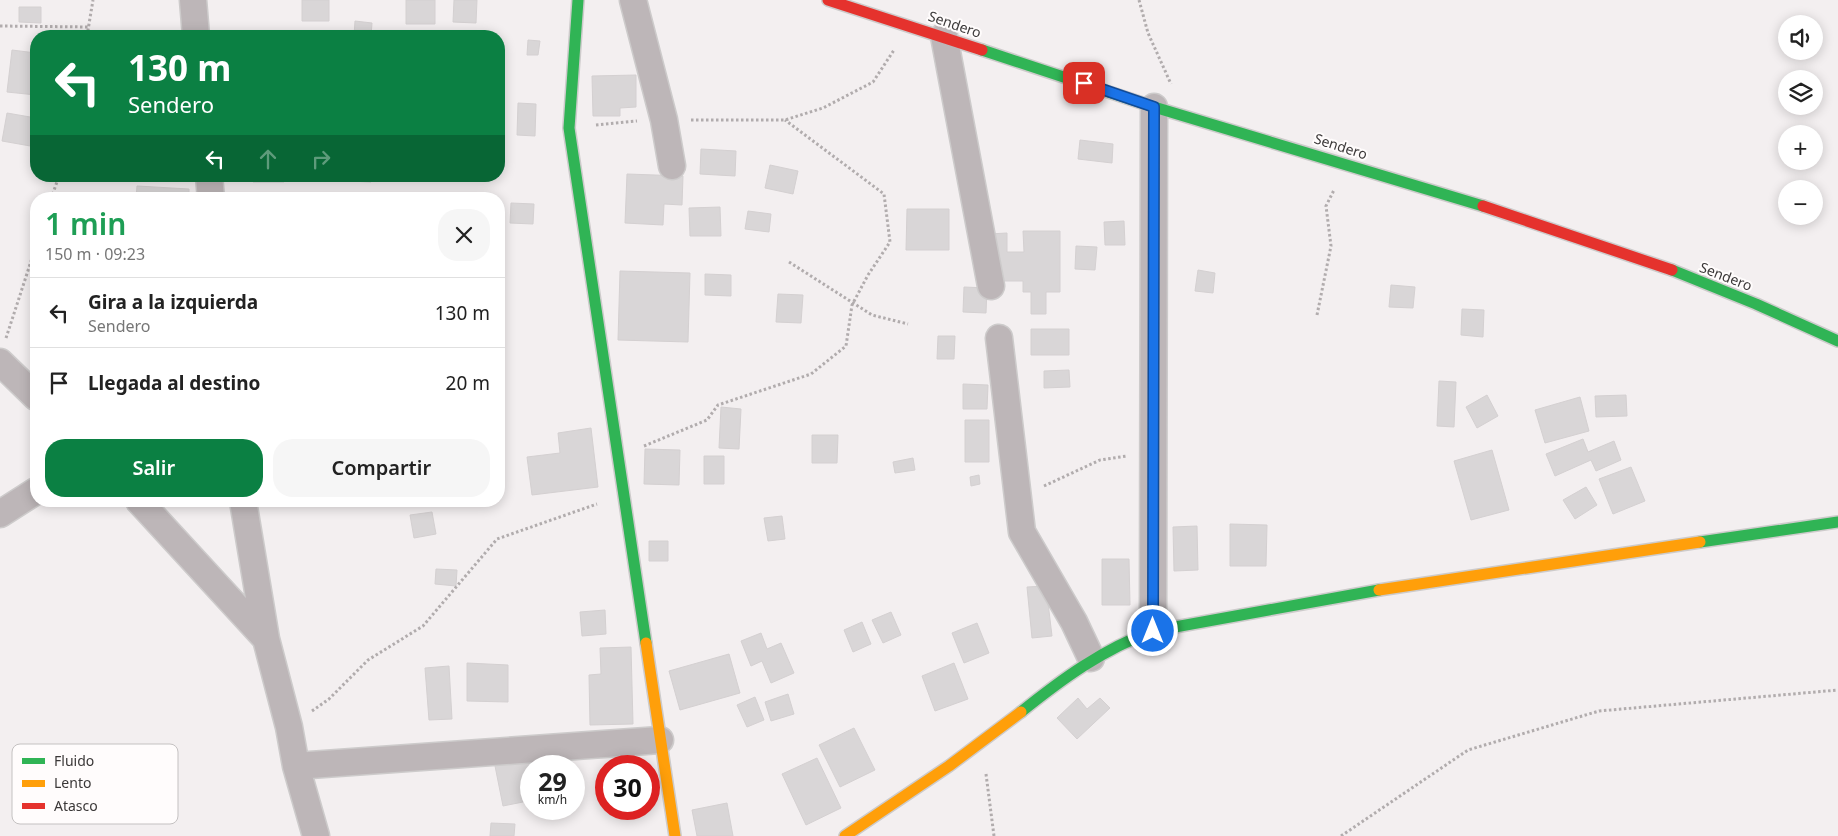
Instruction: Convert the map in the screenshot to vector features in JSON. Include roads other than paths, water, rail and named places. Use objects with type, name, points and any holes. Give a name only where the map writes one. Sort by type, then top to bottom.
[{"type":"street","points":[[193,0],[196,30]]},
{"type":"street","points":[[578,0],[569,128],[675,836]]},
{"type":"street","points":[[633,0],[664,120],[672,166]]},
{"type":"street","name":"Sendero","points":[[828,0],[905,23],[1154,107],[1366,170],[1611,248],[1782,314],[1838,341]]},
{"type":"street","points":[[944,36],[991,286]]},
{"type":"street","points":[[1153,631],[1154,107]]},
{"type":"street","points":[[999,338],[1016,499],[1022,532],[1074,622],[1092,658]]},
{"type":"street","points":[[3,351],[30,389]]},
{"type":"street","points":[[0,514],[30,495]]},
{"type":"street","points":[[145,507],[266,639]]},
{"type":"street","points":[[244,507],[266,639],[296,766],[316,836]]},
{"type":"street","points":[[845,836],[982,743],[1092,658],[1130,638],[1153,631],[1377,590],[1838,522]]},
{"type":"street","points":[[296,766],[660,740]]}]
